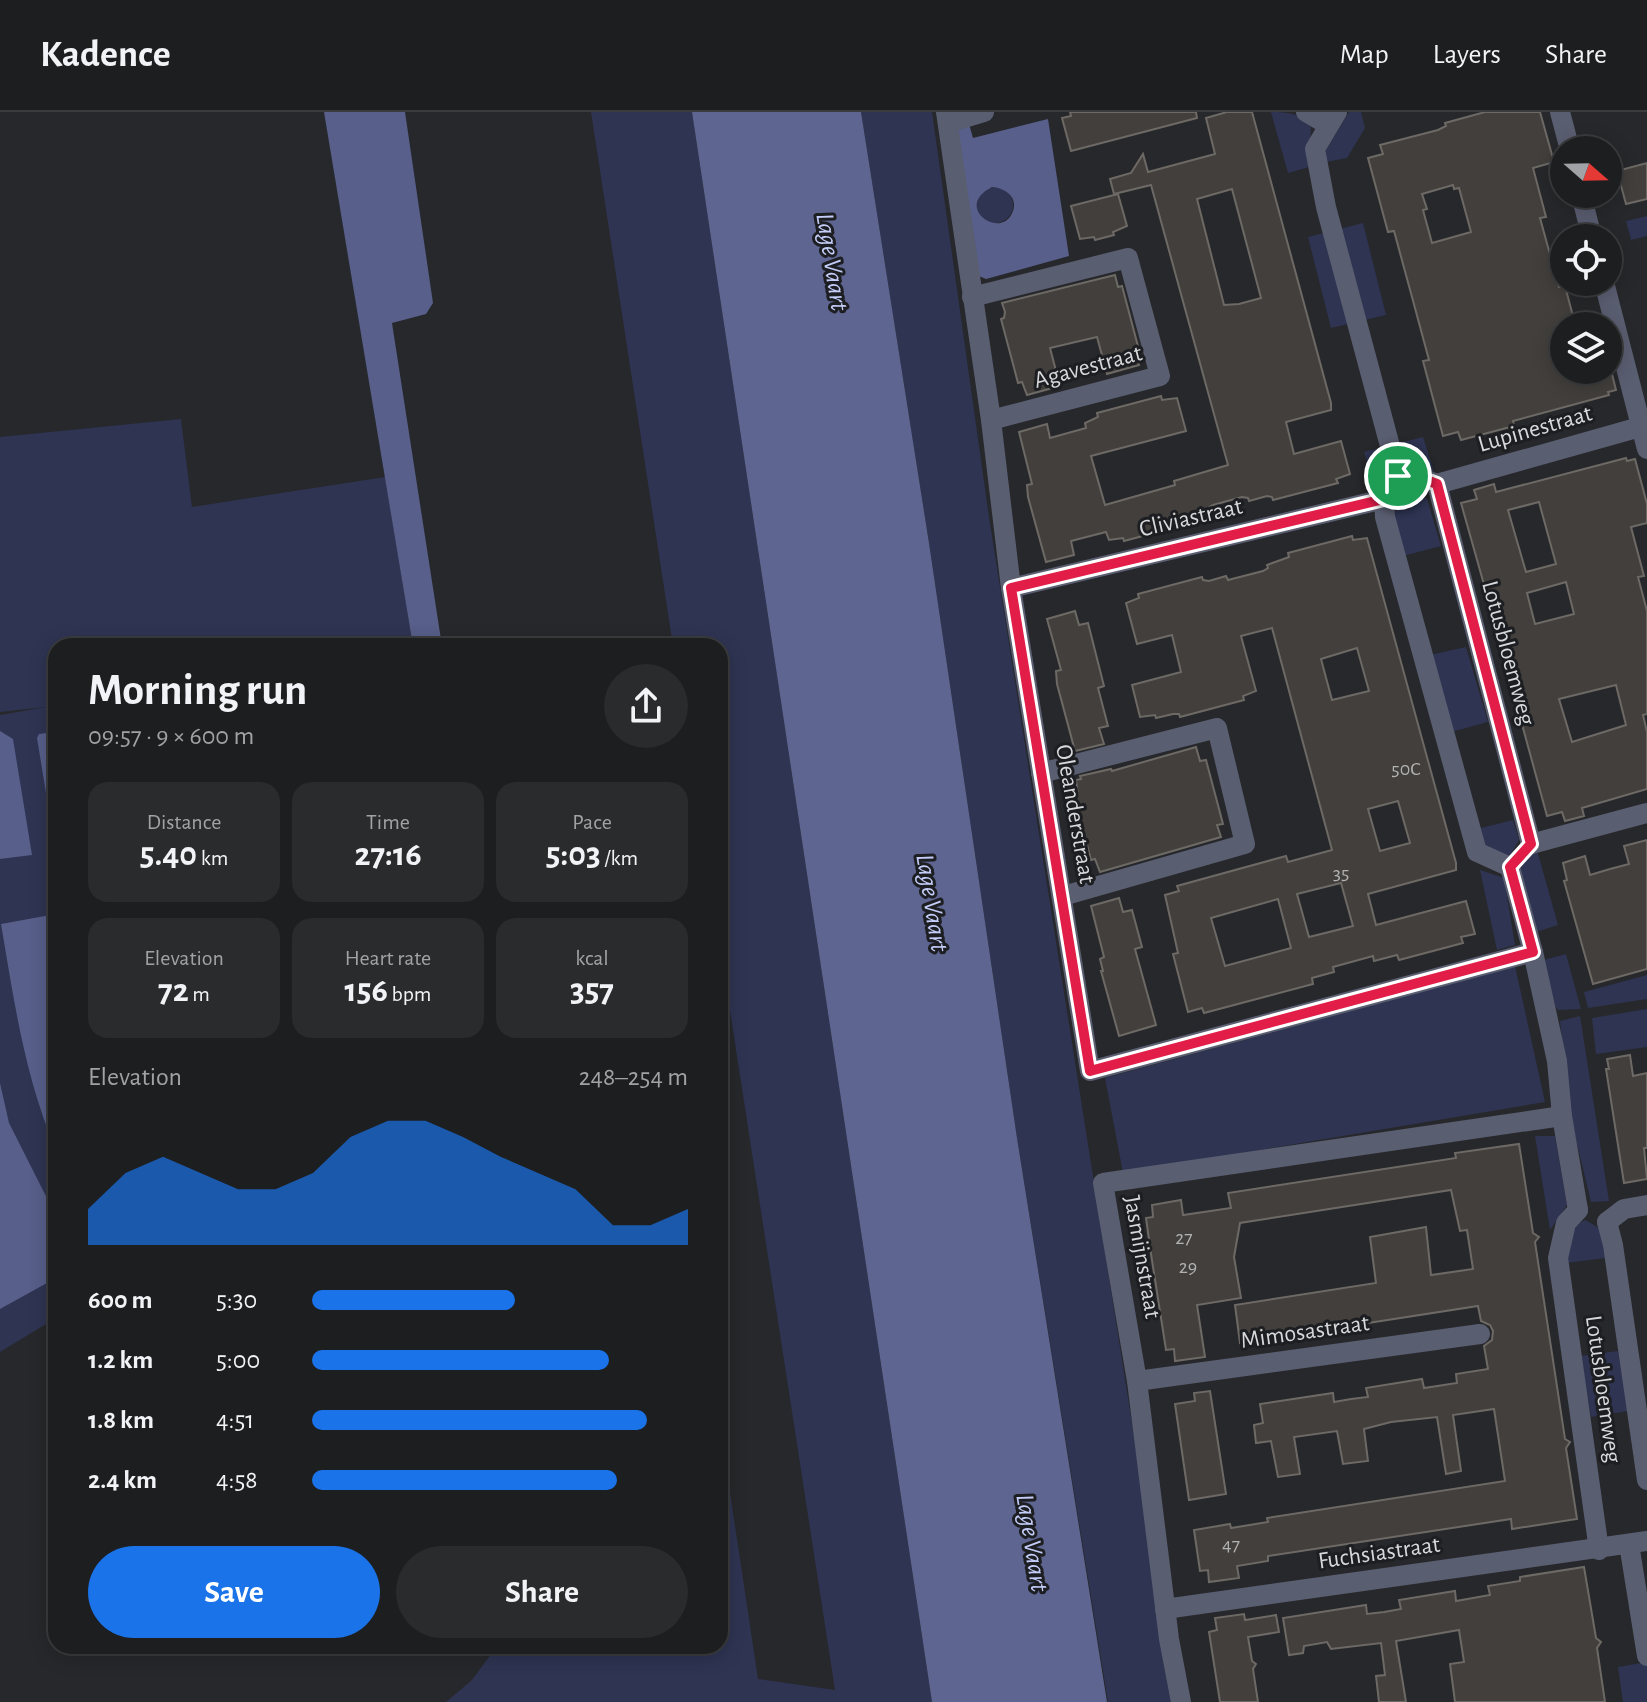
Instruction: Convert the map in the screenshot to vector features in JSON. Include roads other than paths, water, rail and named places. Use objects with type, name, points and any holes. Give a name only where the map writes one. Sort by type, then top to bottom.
[{"type":"street","points":[[947,117],[984,112]]},
{"type":"street","points":[[1306,112],[1333,119],[1315,149],[1326,207],[1398,476],[1384,499],[1385,517],[1477,852],[1510,867]]},
{"type":"street","points":[[1560,112],[1566,136]]},
{"type":"street","name":"Oleanderstraat","points":[[947,117],[991,420],[1011,588],[1090,1071],[1533,952]]},
{"type":"street","name":"Agavestraat","points":[[972,297],[1128,258],[1160,376],[991,420]]},
{"type":"street","points":[[1608,296],[1644,426],[1647,449]]},
{"type":"street","name":"Lupinestraat","points":[[1437,484],[1644,426]]},
{"type":"street","points":[[1398,476],[1418,477],[1437,484]]},
{"type":"street","name":"Lotusbloemweg","points":[[1437,484],[1531,844]]},
{"type":"street","name":"Cliviastraat","points":[[1011,588],[1384,499]]},
{"type":"street","points":[[1041,773],[1217,728],[1245,844],[1063,896]]},
{"type":"street","points":[[1510,867],[1531,844],[1647,813]]},
{"type":"street","points":[[1510,867],[1557,1061],[1562,1116],[1578,1210],[1607,1222],[1624,1209],[1647,1205]]},
{"type":"street","name":"Jasmijnstraat","points":[[1181,1702],[1165,1609],[1137,1381],[1103,1183],[1562,1116]]},
{"type":"street","name":"Lotusbloemweg","points":[[1578,1210],[1566,1223],[1558,1258],[1599,1550]]},
{"type":"street","name":"Lotusbloemweg","points":[[1607,1222],[1613,1245],[1647,1480]]},
{"type":"street","name":"Mimosastraat","points":[[1137,1381],[1480,1334]]},
{"type":"street","points":[[1599,1550],[1638,1543],[1647,1656]]},
{"type":"street","name":"Fuchsiastraat","points":[[1165,1609],[1599,1550]]},
{"type":"water","name":"Lage Vaart","points":[[692,112],[861,112],[929,543],[1017,1138],[1107,1702],[932,1702]]}]
